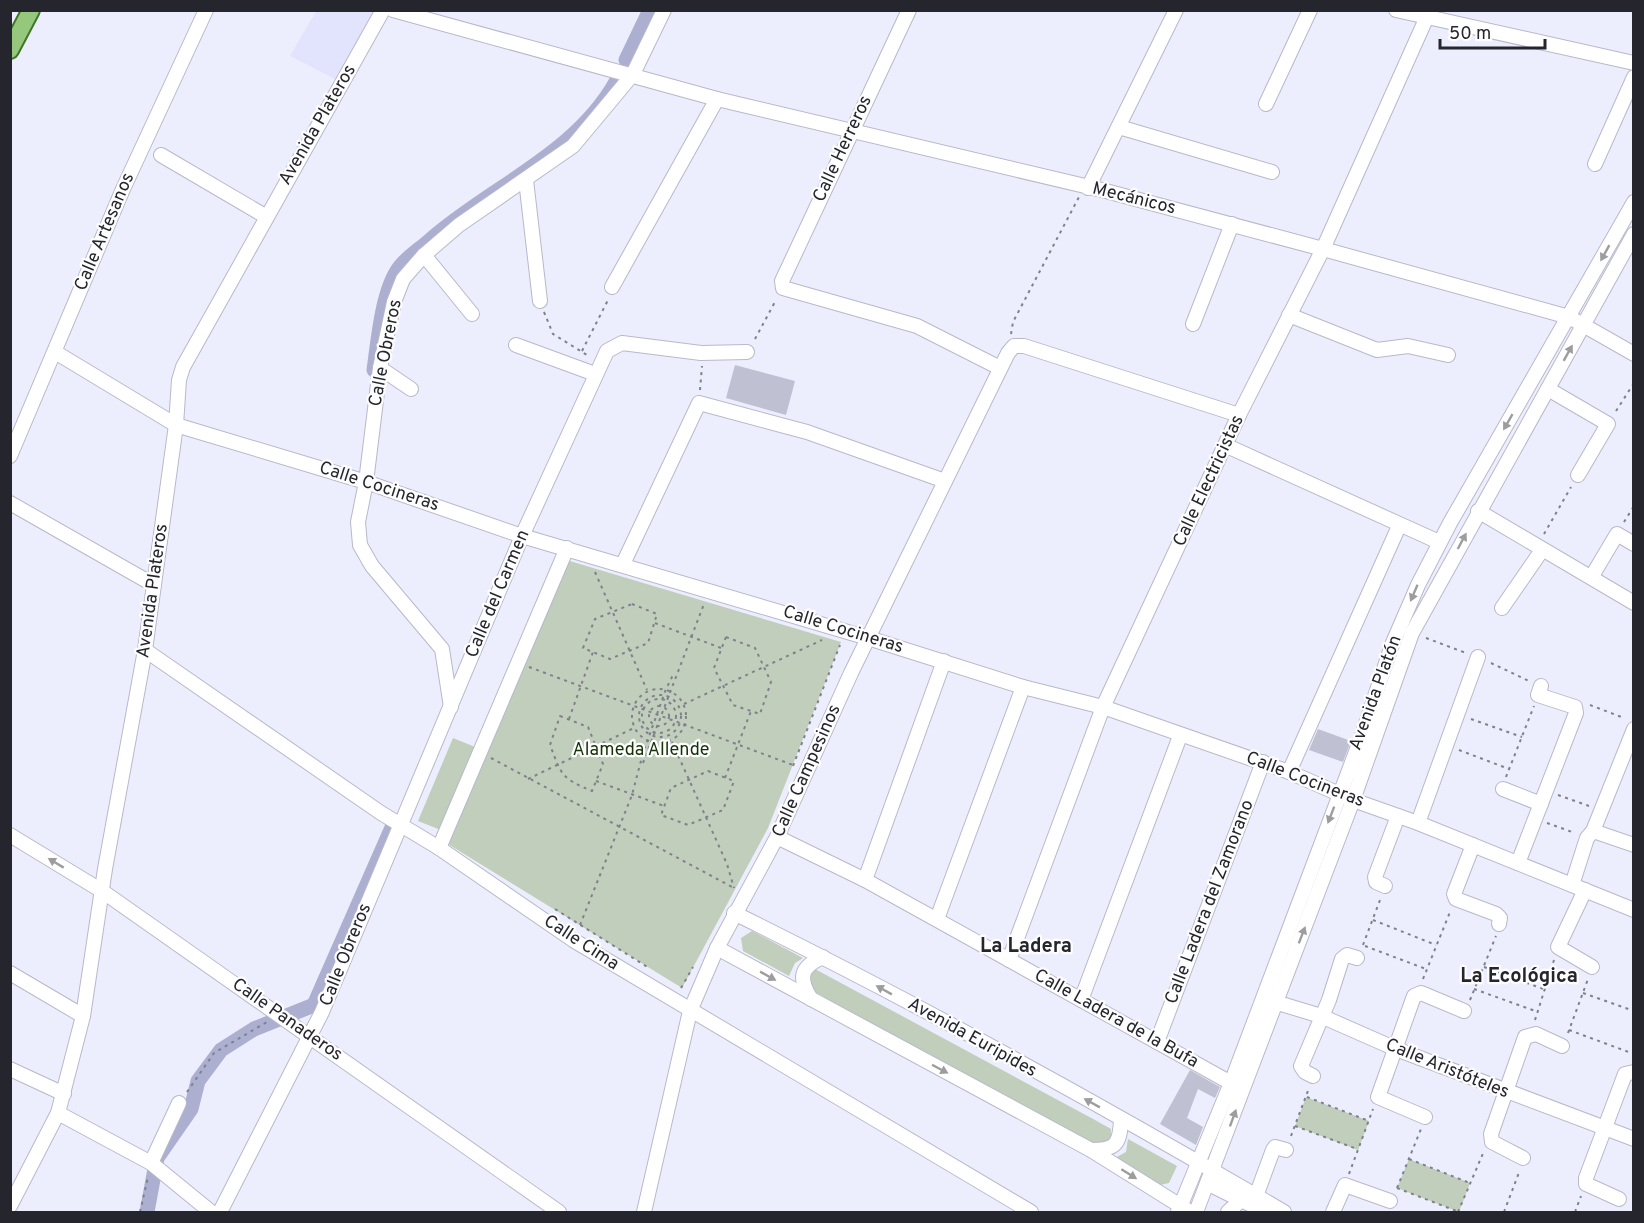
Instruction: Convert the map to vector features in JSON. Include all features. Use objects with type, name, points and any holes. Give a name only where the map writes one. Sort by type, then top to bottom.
[{"type":"main road","points":[[10,50],[31,10]]},
{"type":"street","name":"Calle Artesanos","points":[[10,456],[123,189],[207,10]]},
{"type":"street","name":"Avenida Plateros","points":[[10,1206],[58,1113],[83,1016],[102,891],[145,650],[176,425],[179,380],[183,368],[265,216],[383,10]]},
{"type":"street","name":"Mecánicos","points":[[393,10],[717,99],[1232,224],[1569,317],[1634,354]]},
{"type":"street","name":"Calle Obreros","points":[[451,707],[442,649],[436,639],[372,566],[360,545],[358,522],[366,482],[380,368],[397,294],[403,279],[424,255],[459,225],[573,146],[629,73],[664,10]]},
{"type":"street","name":"Calle Herreros","points":[[783,288],[782,280],[909,10]]},
{"type":"street","points":[[1088,188],[1176,10]]},
{"type":"street","points":[[1266,104],[1310,10]]},
{"type":"street","points":[[1396,10],[1429,14],[1634,63]]},
{"type":"street","name":"Calle Electricistas","points":[[1009,960],[1103,707],[1227,446],[1239,415],[1323,249],[1429,14]]},
{"type":"street","points":[[1595,164],[1634,77]]},
{"type":"street","points":[[612,287],[717,99]]},
{"type":"street","points":[[1119,127],[1272,172]]},
{"type":"street","points":[[162,154],[265,216]]},
{"type":"street","points":[[526,180],[540,301]]},
{"type":"street","name":"Avenida Platón","points":[[1183,1210],[1197,1163],[1232,1083],[1261,998],[1339,794],[1392,645],[1439,542],[1634,202]]},
{"type":"street","points":[[1193,324],[1232,224]]},
{"type":"street","name":"Avenida Platón","points":[[1196,1212],[1211,1179],[1353,800],[1412,633],[1634,234]]},
{"type":"street","points":[[424,255],[472,314]]},
{"type":"street","points":[[783,288],[904,321],[1000,368]]},
{"type":"street","points":[[1289,315],[1377,351],[1408,346],[1448,355]]},
{"type":"street","points":[[516,345],[597,370],[607,351],[621,343],[702,353],[747,352]]},
{"type":"street","points":[[1014,346],[1024,346],[1239,415]]},
{"type":"street","name":"Calle Campesinos","points":[[644,1212],[690,1011],[696,994],[735,913],[777,837],[868,638],[1000,368],[1014,346]]},
{"type":"street","name":"Calle Cocineras","points":[[55,352],[176,425],[366,482],[522,536],[623,564],[1023,687],[1103,707],[1180,736],[1263,762],[1353,800],[1418,823],[1634,910]]},
{"type":"street","points":[[380,368],[411,389]]},
{"type":"street","name":"Calle del Carmen","points":[[400,824],[522,536],[597,370]]},
{"type":"street","points":[[1548,389],[1608,424],[1578,475]]},
{"type":"street","points":[[623,564],[699,403],[807,432],[945,480]]},
{"type":"street","points":[[1227,446],[1399,526],[1439,542]]},
{"type":"street","points":[[10,503],[154,585]]},
{"type":"street","points":[[1478,511],[1539,549],[1592,576],[1634,603]]},
{"type":"street","points":[[1288,772],[1399,526]]},
{"type":"street","points":[[1592,576],[1617,534],[1634,544]]},
{"type":"street","points":[[439,848],[567,548]]},
{"type":"street","points":[[1502,608],[1539,549]]},
{"type":"street","name":"Calle Cima","points":[[145,650],[573,939],[690,1011],[1031,1212]]},
{"type":"street","points":[[1418,823],[1459,715],[1478,657]]},
{"type":"street","points":[[865,880],[944,661]]},
{"type":"street","points":[[937,919],[1023,687]]},
{"type":"street","points":[[1518,863],[1577,709],[1539,691]]},
{"type":"street","points":[[1081,1000],[1180,736]]},
{"type":"street","points":[[1592,967],[1558,947],[1579,887],[1590,834],[1632,738]]},
{"type":"street","name":"Calle Ladera del Zamorano","points":[[1157,1042],[1263,762]]},
{"type":"street","points":[[1503,789],[1541,804]]},
{"type":"street","points":[[1385,886],[1376,882],[1375,877],[1398,816]]},
{"type":"street","name":"Calle Obreros","points":[[220,1212],[310,1036],[400,824]]},
{"type":"street","points":[[1590,834],[1634,845]]},
{"type":"street","name":"Calle Panaderos","points":[[10,835],[102,891],[559,1212]]},
{"type":"street","name":"Calle Ladera de la Bufa","points":[[777,837],[865,880],[1232,1083]]},
{"type":"street","points":[[1473,845],[1454,894],[1456,899],[1496,914],[1500,918],[1499,924]]},
{"type":"street","name":"Avenida Euripides","points":[[735,913],[823,957],[1121,1119],[1197,1163],[1211,1179],[1241,1200],[1266,1212]]},
{"type":"street","points":[[717,948],[1091,1150],[1183,1210]]},
{"type":"street","points":[[1313,1076],[1305,1072],[1301,1066],[1344,956],[1360,952]]},
{"type":"street","points":[[811,1000],[803,986],[803,975],[808,965],[823,957]]},
{"type":"street","points":[[10,974],[83,1016]]},
{"type":"street","points":[[1425,1117],[1378,1097],[1417,993],[1464,1011]]},
{"type":"street","name":"Calle Aristóteles","points":[[1261,998],[1321,1016],[1396,1049],[1634,1139]]},
{"type":"street","points":[[1523,1158],[1490,1138],[1525,1038],[1529,1034],[1536,1034],[1562,1046]]},
{"type":"street","points":[[10,1069],[64,1094]]},
{"type":"street","points":[[1618,1198],[1586,1184],[1625,1074],[1634,1072]]},
{"type":"street","points":[[151,1163],[179,1103]]},
{"type":"street","points":[[58,1113],[151,1163],[211,1212]]},
{"type":"street","points":[[1091,1150],[1107,1150],[1116,1144],[1121,1119]]},
{"type":"street","points":[[1256,1196],[1273,1150],[1275,1147],[1286,1150]]},
{"type":"street","name":"Avenida Euripides","points":[[1211,1179],[1256,1196],[1284,1212]]},
{"type":"street","points":[[1334,1212],[1345,1185],[1390,1201]]},
{"type":"street","points":[[1228,1212],[1241,1200]]},
{"type":"path","points":[[1014,346],[1011,334],[1013,322],[1077,200]]},
{"type":"path","points":[[582,351],[607,304],[612,287]]},
{"type":"path","points":[[747,352],[783,288]]},
{"type":"path","points":[[540,301],[553,334],[582,351],[597,370]]},
{"type":"path","points":[[697,360],[703,363],[699,403]]},
{"type":"path","points":[[1608,424],[1634,383]]},
{"type":"path","points":[[1539,549],[1578,475]]},
{"type":"path","points":[[1617,534],[1634,506]]},
{"type":"path","points":[[594,569],[647,691]]},
{"type":"path","points":[[573,939],[632,795],[651,730],[657,715],[669,697],[705,602]]},
{"type":"path","points":[[632,604],[657,614],[655,623],[648,643],[610,659],[583,648],[594,619],[632,604]]},
{"type":"path","points":[[655,623],[722,648]]},
{"type":"path","points":[[789,774],[845,631]]},
{"type":"path","points":[[1412,633],[1478,657],[1539,691],[1503,789]]},
{"type":"path","points":[[726,637],[755,648],[764,668],[771,682],[760,714],[733,705],[714,668],[726,637]]},
{"type":"path","points":[[684,704],[827,638]]},
{"type":"path","points":[[568,719],[593,652]]},
{"type":"path","points":[[518,663],[793,765]]},
{"type":"path","points":[[642,764],[662,717],[666,689],[676,674]]},
{"type":"path","points":[[666,689],[684,704],[687,715],[685,725],[680,735],[671,741],[652,743],[634,728],[633,707],[647,691],[666,689]]},
{"type":"path","points":[[664,695],[669,697],[679,708],[680,723],[670,735],[655,737],[650,735],[640,724],[640,709],[649,698],[664,695]]},
{"type":"path","points":[[651,701],[667,701],[675,710],[675,722],[668,730],[656,732],[651,730],[644,722],[644,710],[651,701]]},
{"type":"path","points":[[1582,702],[1634,722]]},
{"type":"path","points":[[658,726],[650,719],[650,712],[654,707],[663,706]]},
{"type":"path","points":[[663,706],[669,712],[669,719]]},
{"type":"path","points":[[725,778],[751,711]]},
{"type":"path","points":[[1459,715],[1522,738]]},
{"type":"path","points":[[560,716],[568,719],[588,727],[603,764],[592,791],[566,780],[550,744],[560,716]]},
{"type":"path","points":[[658,726],[669,719]]},
{"type":"path","points":[[528,779],[634,728]]},
{"type":"path","points":[[671,741],[726,864],[734,888]]},
{"type":"path","points":[[1447,746],[1509,769]]},
{"type":"path","points":[[480,752],[734,888]]},
{"type":"path","points":[[708,771],[734,781],[723,810],[688,825],[661,815],[671,788],[689,780],[708,771]]},
{"type":"path","points":[[596,781],[664,807]]},
{"type":"path","points":[[1547,791],[1600,810]]},
{"type":"path","points":[[1536,819],[1590,834]]},
{"type":"path","points":[[731,894],[740,878]]},
{"type":"path","points":[[1385,886],[1360,952],[1426,969]]},
{"type":"path","points":[[1417,993],[1456,899]]},
{"type":"path","points":[[551,907],[651,969]]},
{"type":"path","points":[[1372,920],[1436,945]]},
{"type":"path","points":[[1464,1011],[1499,924]]},
{"type":"path","points":[[1529,1034],[1546,990],[1558,947]]},
{"type":"path","points":[[671,999],[681,988],[696,961]]},
{"type":"path","points":[[1483,967],[1546,990]]},
{"type":"path","points":[[1562,1046],[1592,967]]},
{"type":"path","points":[[681,988],[696,994]]},
{"type":"path","points":[[1474,989],[1538,1012]]},
{"type":"path","points":[[1583,993],[1634,1011]]},
{"type":"path","points":[[179,1103],[214,1053],[266,1023]]},
{"type":"path","points":[[1569,1030],[1634,1054]]},
{"type":"path","points":[[1286,1150],[1313,1076]]},
{"type":"path","points":[[1306,1097],[1369,1121]]},
{"type":"path","points":[[1345,1185],[1378,1097]]},
{"type":"path","points":[[1425,1117],[1397,1188],[1459,1212],[1490,1138]]},
{"type":"path","points":[[1295,1126],[1358,1150]]},
{"type":"path","points":[[1504,1212],[1523,1158]]},
{"type":"path","points":[[1409,1159],[1470,1183]]},
{"type":"path","points":[[140,1212],[151,1163]]},
{"type":"path","points":[[1575,1212],[1586,1184]]},
{"type":"shaded area","points":[[372,10],[375,13],[337,80],[290,56],[316,11]]},
{"type":"green space","name":"Alameda Allende","points":[[563,559],[841,642],[768,828],[682,988],[443,841],[446,832],[418,821],[453,738],[480,749]]},
{"type":"green space","points":[[752,931],[803,958],[795,963],[789,976],[743,951],[741,938]]},
{"type":"green space","points":[[815,969],[1111,1129],[1111,1141],[1102,1146],[1086,1142],[815,992],[808,985],[807,974]]},
{"type":"green space","points":[[1306,1097],[1369,1121],[1358,1150],[1295,1126]]},
{"type":"green space","points":[[1128,1139],[1177,1166],[1169,1183],[1160,1185],[1113,1159],[1126,1152]]},
{"type":"green space","points":[[1409,1159],[1470,1183],[1459,1212],[1397,1188]]},
{"type":"building","points":[[735,365],[795,381],[786,415],[726,398]]},
{"type":"building","points":[[1318,729],[1351,741],[1343,762],[1309,750]]},
{"type":"building","points":[[1190,1070],[1220,1087],[1215,1098],[1198,1089],[1187,1118],[1203,1127],[1196,1145],[1160,1124]]},
{"type":"waterway","points":[[626,60],[650,10]]},
{"type":"waterway","points":[[374,370],[388,290],[402,264],[453,222],[555,150],[599,108],[616,82]]},
{"type":"waterway","points":[[147,1212],[157,1158],[191,1109],[198,1081],[221,1050],[254,1029],[314,1005],[394,823]]},
{"type":"district","name":"La Ladera","points":[[1026,947]]},
{"type":"district","name":"La Ecológica","points":[[1519,977]]}]
